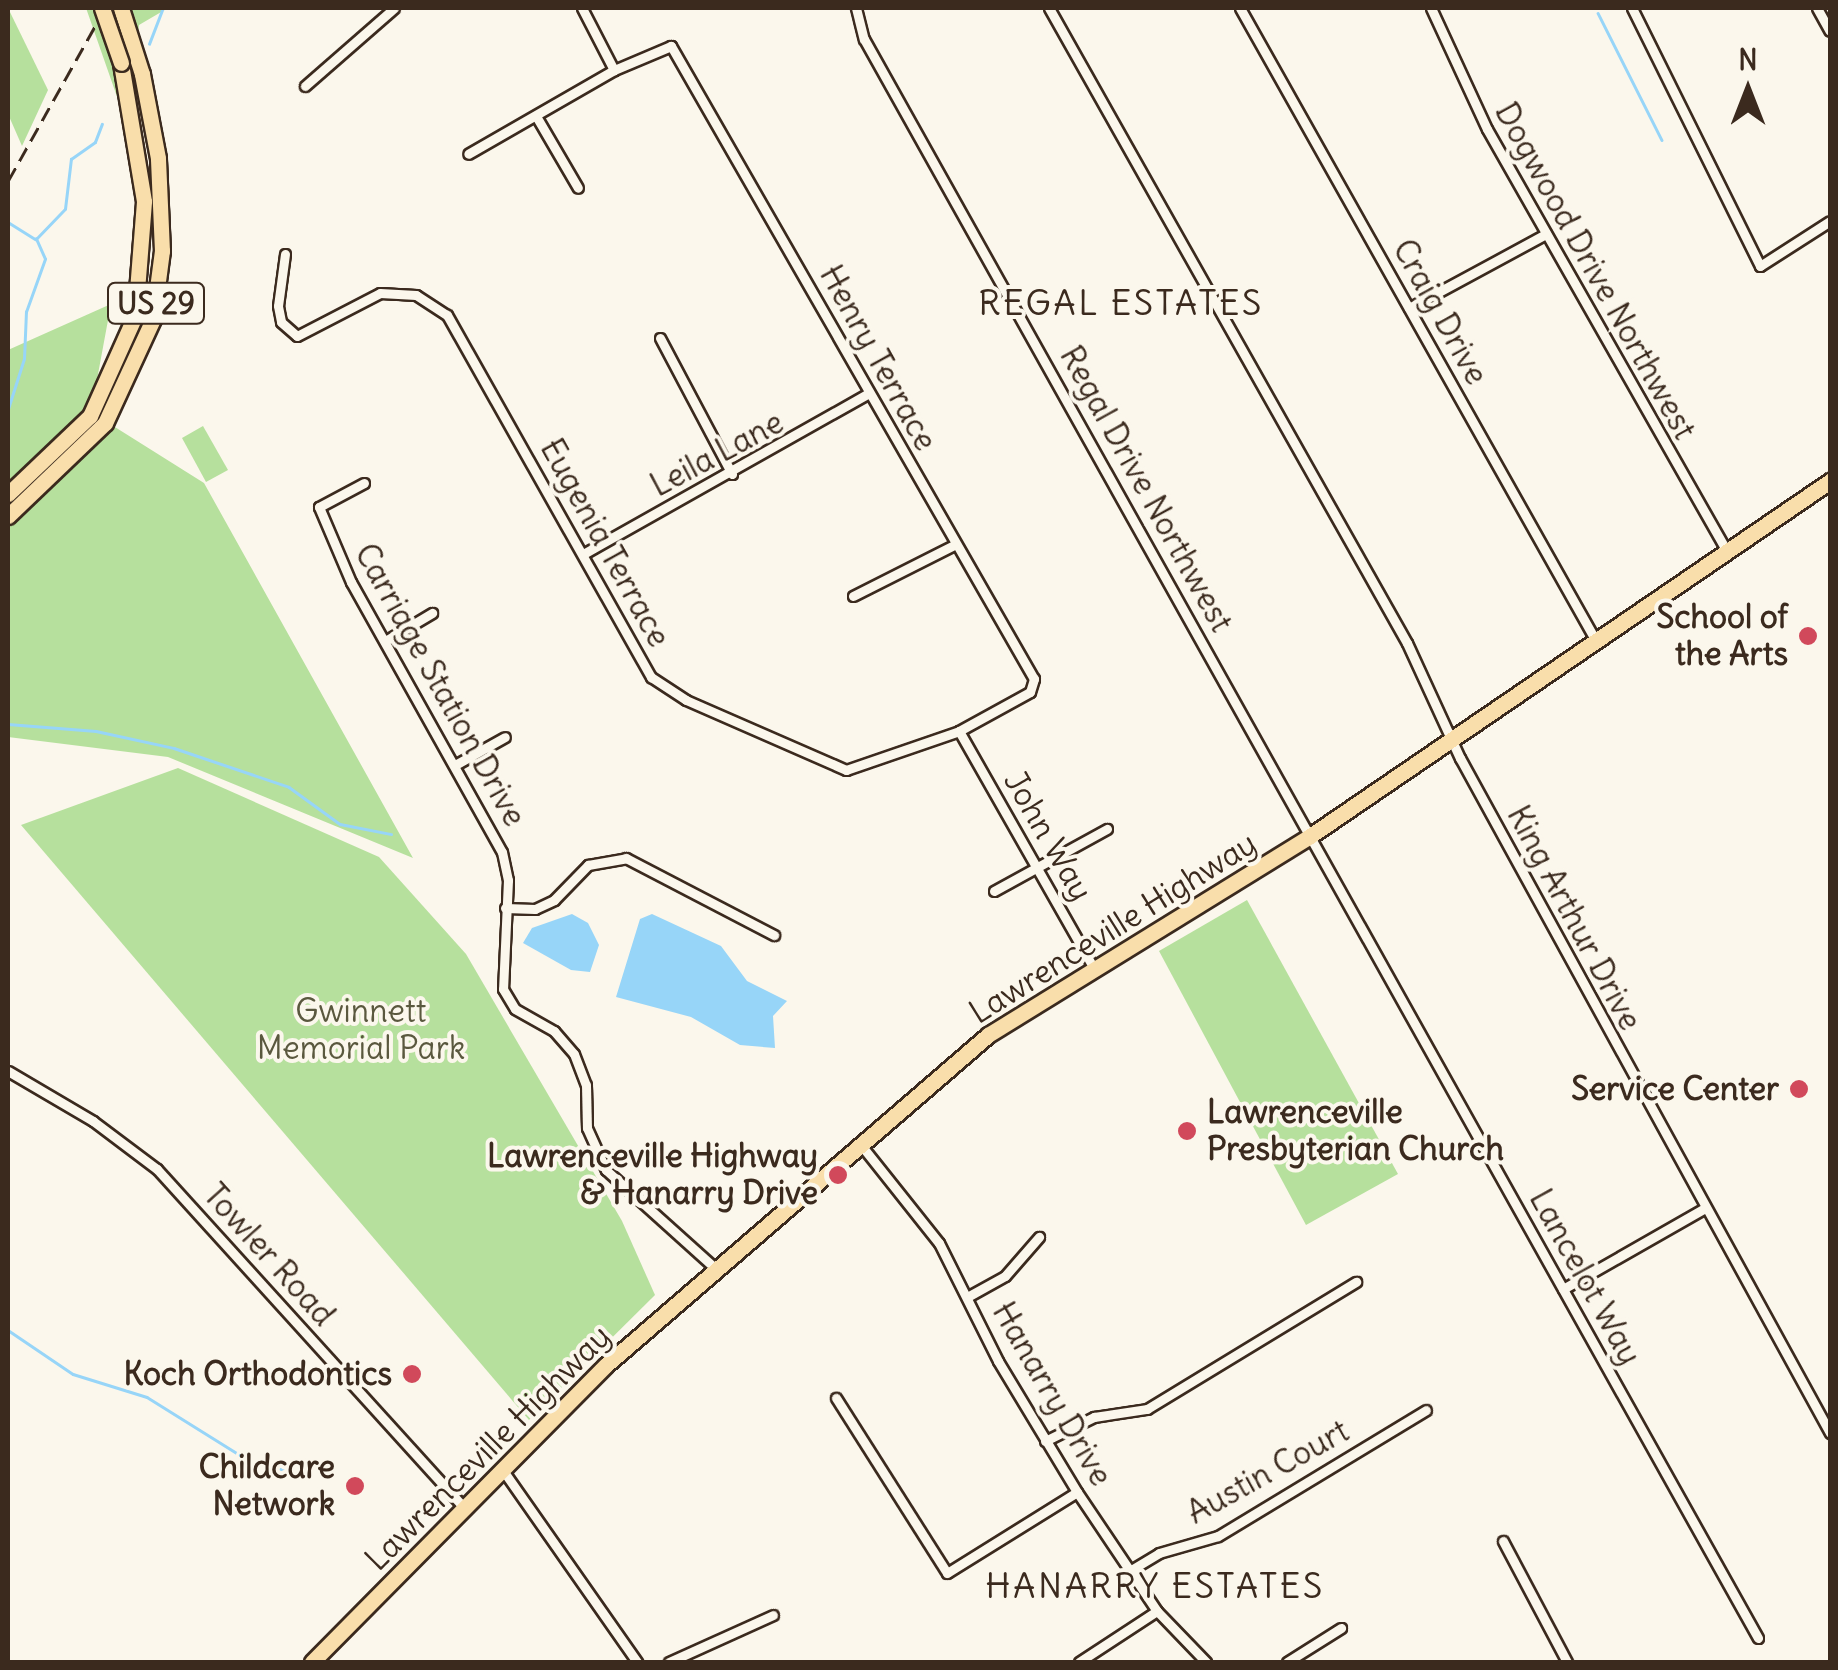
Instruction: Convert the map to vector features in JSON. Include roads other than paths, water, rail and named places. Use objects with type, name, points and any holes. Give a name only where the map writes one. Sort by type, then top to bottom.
[{"type":"main road","name":"US 29","points":[[8,494],[90,416],[135,316],[144,201],[121,63],[102,8]]},
{"type":"main road","name":"US 29","points":[[8,516],[105,423],[153,319],[162,208],[152,114],[121,8]]},
{"type":"main road","name":"Lawrenceville Highway","points":[[312,1662],[606,1365],[988,1035],[1092,965],[1310,836],[1830,481]]},
{"type":"street","points":[[306,86],[394,8]]},
{"type":"street","points":[[468,154],[614,70],[582,8]]},
{"type":"street","name":"Regal Drive Northwest","points":[[856,8],[864,38],[1310,836]]},
{"type":"street","points":[[1048,8],[1406,643],[1452,741]]},
{"type":"street","name":"Craig Drive","points":[[1240,8],[1596,641]]},
{"type":"street","name":"Dogwood Drive Northwest","points":[[1431,8],[1461,80],[1727,552]]},
{"type":"street","points":[[1632,8],[1760,266],[1830,221]]},
{"type":"street","points":[[1817,8],[1830,31]]},
{"type":"street","name":"Henry Terrace","points":[[614,70],[671,46],[694,80],[870,393],[952,546],[1020,658]]},
{"type":"street","points":[[536,116],[578,188]]},
{"type":"street","points":[[1409,308],[1546,234]]},
{"type":"street","name":"Eugenia Terrace","points":[[285,254],[278,306],[281,322],[298,336],[380,293],[416,295],[447,316],[585,554],[650,677],[686,700],[846,770],[960,732],[1030,692],[1034,679],[1020,658]]},
{"type":"street","points":[[660,338],[732,474]]},
{"type":"street","name":"Leila Lane","points":[[585,554],[870,393]]},
{"type":"street","name":"Carriage Station Drive","points":[[364,483],[319,508],[385,641],[502,852],[503,989],[515,1009],[554,1031],[574,1054],[586,1085],[594,1150],[717,1270]]},
{"type":"street","points":[[852,596],[952,546]]},
{"type":"street","points":[[385,641],[432,614]]},
{"type":"street","name":"John Way","points":[[960,732],[1092,965]]},
{"type":"street","points":[[456,765],[505,737]]},
{"type":"street","name":"King Arthur Drive","points":[[1452,741],[1703,1210],[1830,1433]]},
{"type":"street","points":[[994,891],[1107,829]]},
{"type":"street","name":"Lancelot Way","points":[[1310,836],[1758,1638]]},
{"type":"street","points":[[505,908],[535,909],[554,900],[588,865],[626,858],[774,934]]},
{"type":"street","name":"Towler Road","points":[[8,1071],[94,1121],[157,1169],[464,1508]]},
{"type":"street","name":"Hanarry Drive","points":[[861,1145],[939,1243],[1045,1441],[1077,1492],[1157,1611],[1206,1662]]},
{"type":"street","points":[[1563,1289],[1703,1210]]},
{"type":"street","points":[[969,1296],[1005,1276],[1039,1238]]},
{"type":"street","points":[[1045,1441],[1094,1417],[1147,1409],[1356,1282]]},
{"type":"street","points":[[836,1398],[948,1574],[1077,1492]]},
{"type":"street","name":"Austin Court","points":[[1131,1570],[1159,1553],[1218,1536],[1426,1410]]},
{"type":"street","points":[[502,1468],[636,1662]]},
{"type":"street","points":[[1503,1541],[1567,1662]]},
{"type":"street","points":[[1079,1662],[1157,1611]]},
{"type":"street","points":[[669,1662],[773,1615]]},
{"type":"street","points":[[1287,1662],[1341,1628]]},
{"type":"water","points":[[572,914],[588,923],[599,945],[590,972],[571,970],[523,943],[532,928]]},
{"type":"water","points":[[652,914],[721,946],[747,981],[787,1001],[773,1016],[775,1048],[740,1045],[691,1017],[616,997],[640,919]]},
{"type":"waterway","points":[[149,44],[163,8]]},
{"type":"waterway","points":[[1598,13],[1662,140]]},
{"type":"waterway","points":[[37,238],[65,209],[71,159],[95,142],[102,124]]},
{"type":"waterway","points":[[8,222],[35,239]]},
{"type":"waterway","points":[[8,409],[24,359],[26,312],[45,259],[36,239]]},
{"type":"waterway","points":[[8,724],[96,731],[174,748],[289,787],[340,824],[391,834]]},
{"type":"waterway","points":[[8,1330],[73,1374],[147,1397],[248,1460],[285,1470]]},
{"type":"railway","points":[[8,181],[105,8]]},
{"type":"place","name":"School of the Arts","points":[[1808,636]]},
{"type":"place","name":"Service Center","points":[[1799,1089]]},
{"type":"place","name":"Lawrenceville Presbyterian Church","points":[[1187,1131]]},
{"type":"place","name":"Lawrenceville Highway & Hanarry Drive","points":[[838,1175]]},
{"type":"place","name":"Koch Orthodontics","points":[[412,1374]]},
{"type":"place","name":"Childcare Network","points":[[355,1486]]},
{"type":"district","name":"REGAL ESTATES","points":[[1121,302]]},
{"type":"district","name":"HANARRY ESTATES","points":[[1155,1585]]},
{"type":"park label","name":"Gwinnett Memorial Park","points":[[361,1030]]}]
